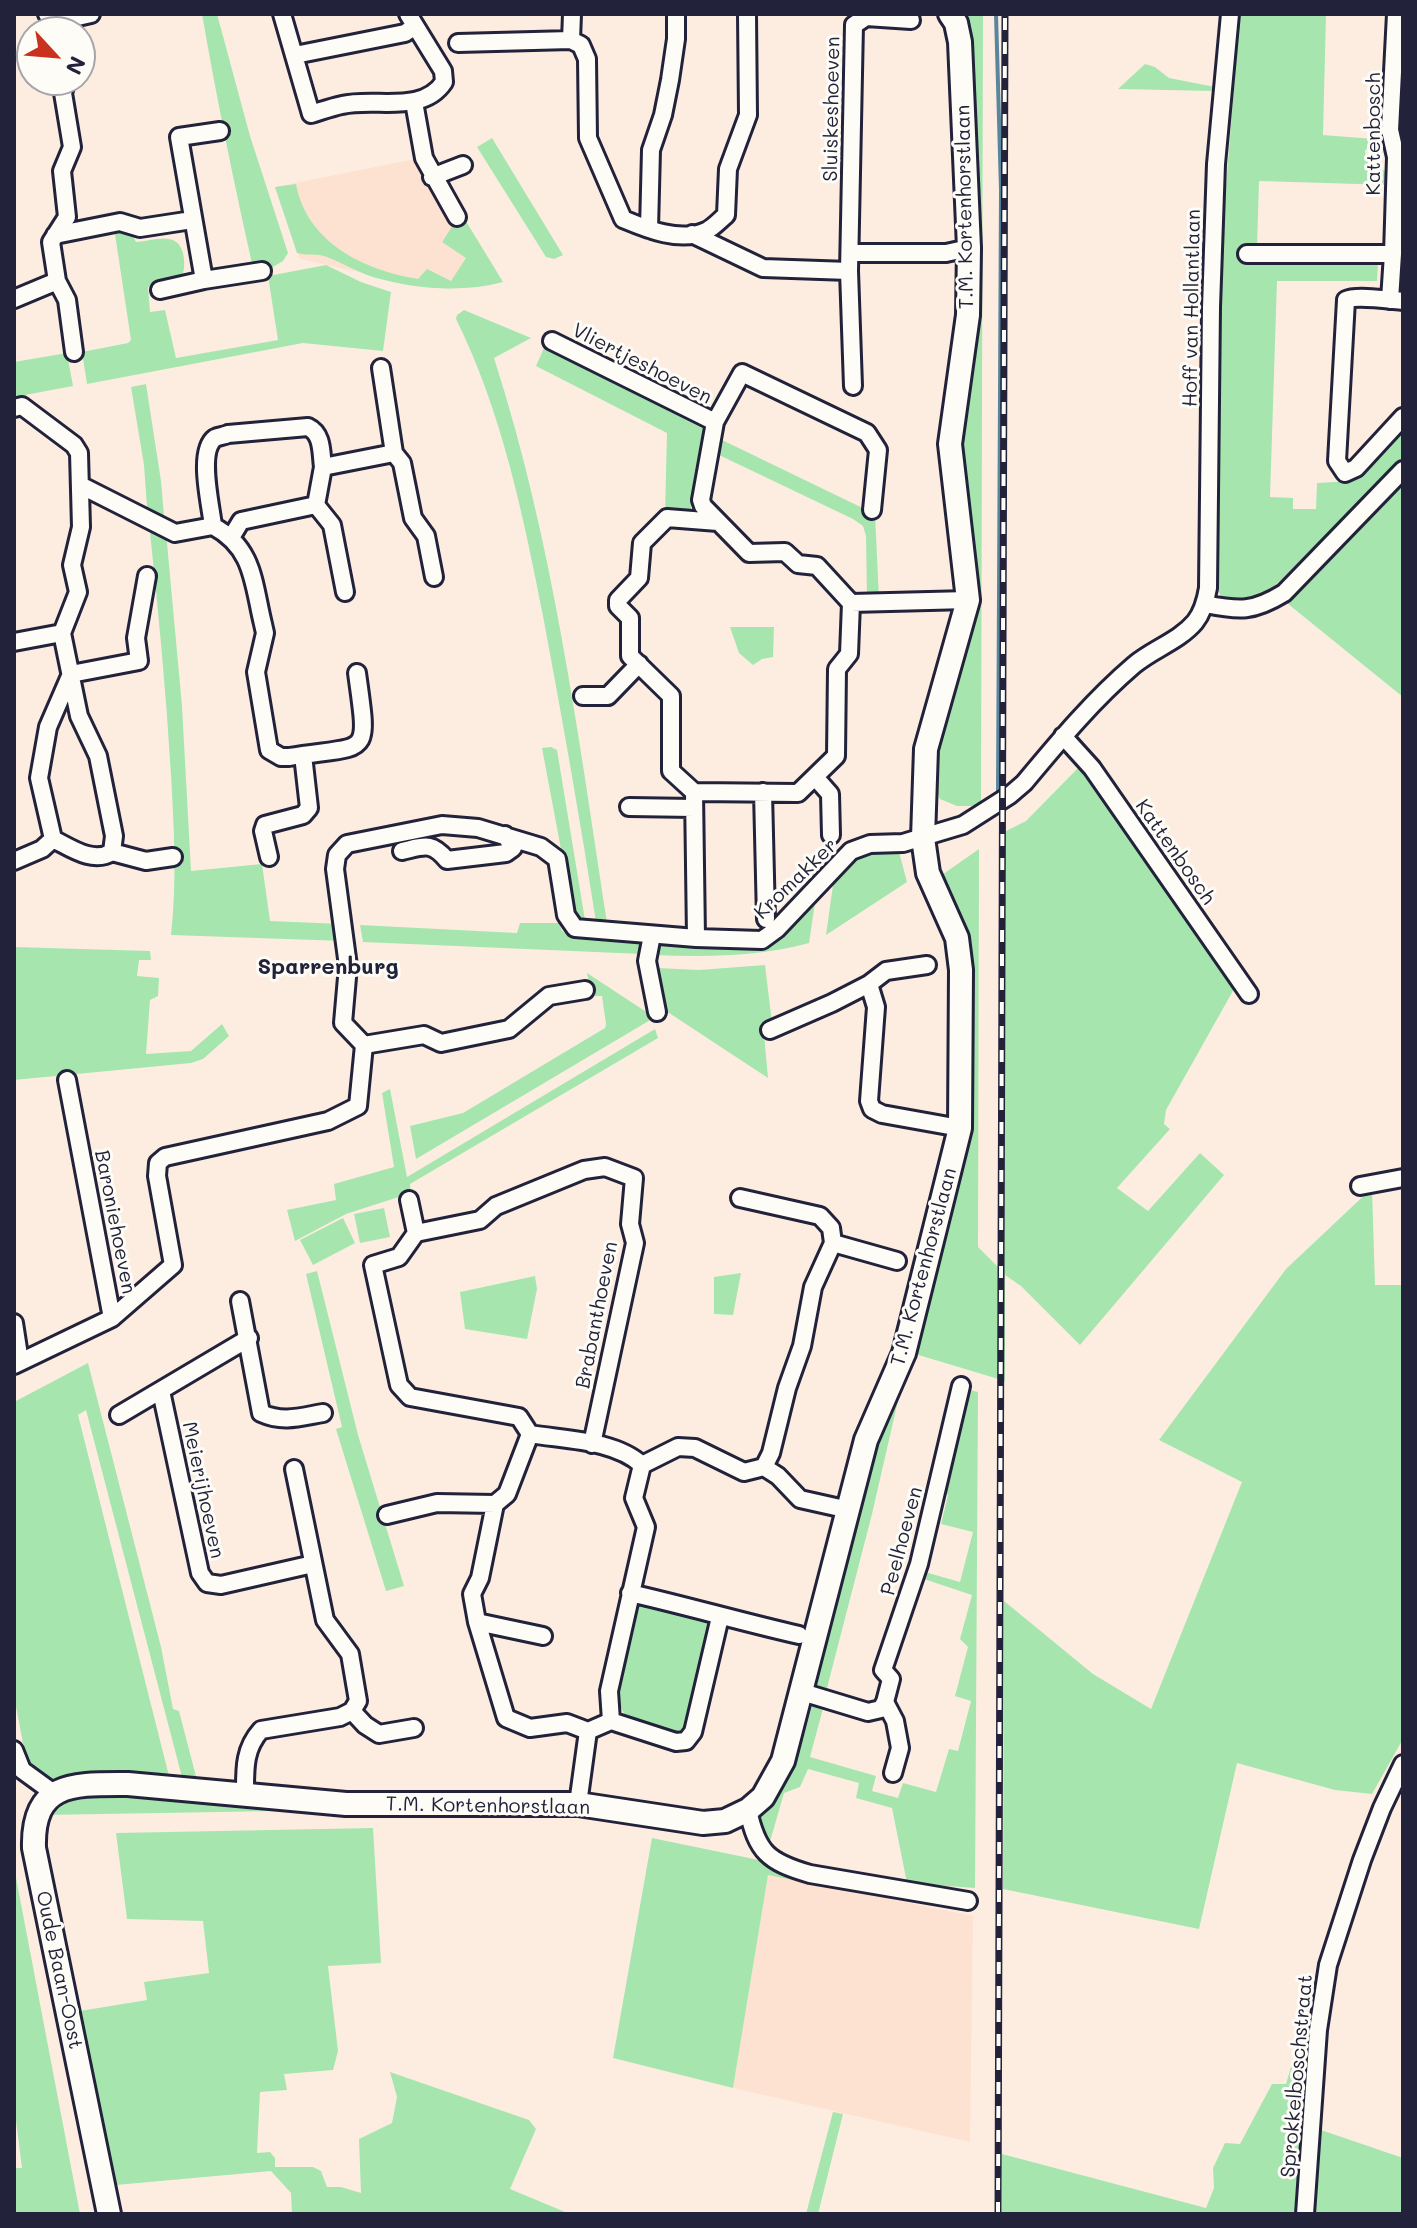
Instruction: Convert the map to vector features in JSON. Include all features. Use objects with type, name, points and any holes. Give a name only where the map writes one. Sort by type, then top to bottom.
[{"type":"street","points":[[282,14],[311,114],[343,104],[424,100],[444,82],[443,71],[411,20]]},
{"type":"street","points":[[571,40],[572,14]]},
{"type":"street","points":[[649,229],[651,150],[668,92],[676,39],[676,14]]},
{"type":"street","points":[[458,43],[571,40],[581,45],[587,59],[588,138],[623,219],[659,233],[692,234],[707,231],[726,215],[728,169],[748,115],[747,14]]},
{"type":"street","name":"T.M. Kortenhorstlaan","points":[[55,1794],[71,1786],[128,1784],[346,1804],[578,1804],[703,1823],[725,1821],[748,1810],[763,1797],[783,1761],[866,1440],[904,1353],[960,1128],[961,970],[957,938],[928,873],[923,838],[926,749],[968,600],[950,444],[968,315],[969,248],[960,42],[956,23],[950,14]]},
{"type":"street","name":"Hoff van Hollantlaan","points":[[1205,604],[1208,588],[1216,164],[1230,14]]},
{"type":"street","name":"Kattenbosch","points":[[1396,14],[1390,130],[1396,157],[1393,254],[1396,301],[1354,296],[1346,300],[1337,461],[1340,469],[1345,473],[1356,468],[1403,417]]},
{"type":"street","name":"Sluiskeshoeven","points":[[853,386],[849,271],[854,25],[866,17],[911,20]]},
{"type":"street","points":[[295,55],[405,33],[411,20]]},
{"type":"street","points":[[64,96],[72,147],[62,171],[67,217],[51,242],[57,281],[67,300],[74,352]]},
{"type":"street","points":[[414,102],[424,158],[457,217]]},
{"type":"street","points":[[204,280],[179,137],[220,131]]},
{"type":"street","points":[[432,177],[463,165]]},
{"type":"street","points":[[55,235],[120,222],[140,228],[192,220]]},
{"type":"street","points":[[692,234],[763,268],[849,271]]},
{"type":"street","points":[[850,253],[946,253],[969,248]]},
{"type":"street","points":[[1247,254],[1393,254]]},
{"type":"street","points":[[160,290],[262,271]]},
{"type":"street","points":[[14,299],[57,281]]},
{"type":"street","name":"Vliertjeshoeven","points":[[552,341],[715,422]]},
{"type":"street","points":[[381,368],[394,453],[402,463],[413,518],[426,536],[434,577]]},
{"type":"street","name":"Vliertjeshoeven","points":[[718,522],[701,500],[715,422],[742,373],[867,433],[878,450],[872,510]]},
{"type":"street","points":[[14,408],[22,406],[74,445],[79,453],[81,527],[72,565],[78,592],[62,633],[79,716],[98,756],[114,836],[112,852]]},
{"type":"street","points":[[213,526],[205,459],[215,438],[228,434],[313,429],[319,439],[323,467],[316,505],[332,525],[345,592]]},
{"type":"street","points":[[323,467],[394,453]]},
{"type":"street","points":[[923,838],[963,825],[1010,795],[1024,783],[1098,696],[1138,661],[1184,632],[1196,621],[1205,604],[1249,610],[1265,605],[1284,593],[1403,470]]},
{"type":"street","points":[[80,485],[175,533],[213,526],[232,536],[249,562],[265,633],[256,672],[269,750],[281,757],[352,749],[361,743],[365,733],[357,673]]},
{"type":"street","points":[[232,536],[241,521],[316,505]]},
{"type":"street","points":[[629,807],[694,800],[763,792],[798,793],[836,756],[837,669],[849,654],[851,603],[817,566],[798,564],[785,552],[749,553],[718,522],[667,518],[642,543],[639,578],[618,600],[618,606],[630,618],[630,656],[671,696],[671,771],[694,800],[696,938]]},
{"type":"street","points":[[71,674],[139,661],[136,638],[147,576]]},
{"type":"street","points":[[851,603],[968,600]]},
{"type":"street","points":[[14,642],[62,633]]},
{"type":"street","points":[[583,696],[608,696],[639,664]]},
{"type":"street","points":[[53,839],[39,778],[48,727],[71,674]]},
{"type":"street","name":"Kattenbosch","points":[[1063,736],[1092,768],[1249,994]]},
{"type":"street","points":[[269,857],[263,831],[265,825],[303,815],[309,808],[303,755]]},
{"type":"street","points":[[815,777],[830,794],[831,835]]},
{"type":"street","points":[[763,792],[766,919]]},
{"type":"street","points":[[112,1318],[173,1265],[157,1176],[158,1163],[165,1157],[328,1121],[358,1106],[364,1045],[343,1023],[348,966],[335,869],[337,855],[347,844],[442,825],[478,828],[505,835],[513,848],[506,853],[447,860],[437,848],[428,846],[402,851]]},
{"type":"street","name":"Kromakker","points":[[505,835],[541,847],[557,859],[566,915],[575,928],[762,940],[777,929],[851,851],[870,844],[903,843],[923,838]]},
{"type":"street","points":[[53,839],[92,857],[104,857],[112,852],[146,861],[173,857]]},
{"type":"street","points":[[14,861],[42,849],[53,839]]},
{"type":"street","points":[[652,935],[647,961],[657,1012]]},
{"type":"street","points":[[770,1030],[803,1018],[869,984],[886,971],[927,965]]},
{"type":"street","points":[[869,984],[876,1007],[869,1101],[872,1109],[882,1114],[960,1128]]},
{"type":"street","points":[[364,1045],[424,1035],[441,1043],[509,1029],[549,996],[585,990]]},
{"type":"street","name":"Baroniehoeven","points":[[14,1323],[17,1363],[112,1318],[67,1080]]},
{"type":"street","name":"Brabanthoeven","points":[[416,1233],[480,1220],[496,1206],[584,1170],[605,1167],[634,1178],[630,1224],[635,1243],[592,1444]]},
{"type":"street","points":[[1360,1186],[1403,1178]]},
{"type":"street","points":[[740,1198],[820,1216],[831,1228],[833,1243],[813,1287],[802,1346],[787,1388],[771,1453],[764,1467]]},
{"type":"street","points":[[409,1200],[416,1233],[399,1257],[373,1265],[399,1385],[410,1397],[519,1417],[530,1434],[592,1444],[630,1455],[642,1465]]},
{"type":"street","points":[[833,1243],[897,1261]]},
{"type":"street","points":[[240,1301],[261,1413],[288,1420],[323,1413]]},
{"type":"street","points":[[119,1415],[249,1338]]},
{"type":"street","name":"Peelhoeven","points":[[893,1773],[900,1748],[895,1721],[885,1702],[891,1679],[883,1670],[919,1564],[961,1386]]},
{"type":"street","name":"Meierijhoeven","points":[[161,1391],[200,1573],[207,1583],[221,1585],[313,1564]]},
{"type":"street","points":[[530,1434],[507,1494],[495,1504],[480,1578],[472,1594],[477,1622],[506,1718],[530,1728],[567,1723],[588,1731],[611,1721],[676,1742],[686,1741],[693,1732],[720,1617]]},
{"type":"street","points":[[611,1721],[609,1691],[646,1527],[634,1498],[642,1465],[678,1447],[695,1448],[744,1472],[764,1467],[778,1476],[800,1499],[849,1510]]},
{"type":"street","points":[[245,1793],[245,1758],[252,1740],[261,1730],[340,1717],[352,1711],[358,1701],[350,1654],[325,1620],[294,1469]]},
{"type":"street","points":[[387,1515],[437,1503],[495,1504]]},
{"type":"street","points":[[630,1593],[705,1609],[720,1617],[799,1635]]},
{"type":"street","points":[[477,1622],[543,1636]]},
{"type":"street","points":[[802,1692],[868,1712],[881,1709],[885,1702]]},
{"type":"street","points":[[352,1711],[379,1734],[414,1728]]},
{"type":"street","points":[[578,1804],[588,1731]]},
{"type":"street","points":[[14,1750],[22,1770],[55,1794]]},
{"type":"street","name":"Sprokkelboschstraat","points":[[1305,2214],[1318,2030],[1328,1965],[1362,1860],[1403,1764]]},
{"type":"street","name":"Oude Baan-Oost","points":[[55,1794],[44,1802],[33,1824],[34,1848],[109,2214]]},
{"type":"street","points":[[748,1810],[754,1837],[761,1850],[785,1866],[810,1874],[968,1901]]},
{"type":"shaded area","points":[[420,158],[495,280],[451,289],[425,287],[300,259],[275,187]]},
{"type":"shaded area","points":[[768,1874],[973,1916],[970,2142],[733,2088]]},
{"type":"green space","points":[[202,14],[217,14],[250,136],[288,253],[283,261],[266,271],[253,268]]},
{"type":"green space","points":[[965,14],[983,14],[981,803],[957,806],[940,799],[935,788],[935,744],[972,626],[959,446],[977,329]]},
{"type":"green space","points":[[1240,14],[1326,14],[1323,135],[1374,139],[1365,151],[1368,161],[1374,167],[1392,172],[1391,185],[1259,181],[1257,247],[1238,247],[1238,260],[1378,263],[1377,281],[1277,281],[1270,497],[1293,498],[1293,509],[1316,509],[1317,483],[1353,481],[1403,428],[1403,458],[1278,583],[1255,596],[1228,601],[1218,590],[1221,247]]},
{"type":"green space","points":[[1145,64],[1155,67],[1169,78],[1215,87],[1214,91],[1118,89]]},
{"type":"green space","points":[[492,138],[563,255],[554,259],[546,257],[477,147]]},
{"type":"green space","points":[[296,184],[302,205],[325,238],[359,261],[418,279],[427,269],[451,281],[466,258],[442,242],[461,213],[503,282],[471,288],[421,287],[373,277],[323,256],[297,253],[275,187]]},
{"type":"green space","points":[[131,232],[136,242],[157,239],[176,241],[183,253],[184,267],[180,280],[148,287],[150,312],[165,310],[176,358],[278,340],[268,276],[326,265],[391,292],[383,351],[303,343],[87,384],[82,352],[131,340],[115,234]]},
{"type":"green space","points":[[464,310],[531,338],[494,358],[515,427],[548,567],[574,709],[607,923],[596,922],[564,730],[527,540],[498,427],[456,319]]},
{"type":"green space","points":[[544,348],[706,430],[690,512],[665,514],[667,433],[536,366]]},
{"type":"green space","points":[[67,353],[73,386],[14,397],[14,362]]},
{"type":"green space","points":[[146,384],[164,516],[147,507],[144,465],[131,387]]},
{"type":"green space","points":[[720,439],[875,514],[879,599],[867,599],[866,536],[863,526],[717,454]]},
{"type":"green space","points":[[1403,477],[1403,697],[1282,599]]},
{"type":"green space","points":[[149,523],[166,532],[182,706],[191,871],[262,864],[270,921],[342,924],[344,941],[171,935],[174,875],[172,795]]},
{"type":"green space","points":[[730,627],[774,627],[773,657],[753,665],[739,653]]},
{"type":"green space","points":[[542,748],[557,750],[585,920],[577,916],[572,908]]},
{"type":"green space","points":[[1080,766],[1234,989],[1166,1110],[1164,1124],[1170,1129],[1117,1188],[1148,1211],[1200,1153],[1224,1175],[1080,1345],[1021,1286],[1005,1275],[1005,1381],[912,1353],[938,1256],[965,951],[939,877],[979,849],[978,1247],[1004,1273],[1006,831],[1026,821]]},
{"type":"green space","points":[[898,848],[907,882],[826,935],[833,885],[840,876],[861,858]]},
{"type":"green space","points":[[815,903],[809,943],[732,955],[655,955],[657,944],[765,948],[788,932]]},
{"type":"green space","points":[[520,923],[559,923],[562,931],[569,935],[640,941],[644,943],[642,954],[363,942],[360,925],[517,933]]},
{"type":"green space","points":[[14,947],[150,951],[151,960],[139,960],[137,976],[159,978],[158,996],[150,1000],[146,1054],[191,1051],[222,1024],[229,1036],[203,1059],[191,1063],[14,1080]]},
{"type":"green space","points":[[765,965],[773,1031],[764,1034],[768,1078],[657,1005],[657,968],[699,970]]},
{"type":"green space","points":[[587,973],[651,1015],[652,1019],[416,1159],[410,1126],[463,1113],[605,1028],[602,996],[592,996]]},
{"type":"green space","points":[[655,1029],[658,1038],[410,1184],[411,1193],[346,1214],[295,1241],[287,1210],[336,1200],[334,1184],[394,1167],[382,1093],[390,1089],[407,1177]]},
{"type":"green space","points":[[1372,1188],[1375,1285],[1403,1285],[1403,1739],[1372,1794],[1335,1790],[1237,1763],[1199,1929],[1003,1889],[1004,1601],[1093,1674],[1151,1709],[1242,1482],[1159,1440],[1286,1269]]},
{"type":"green space","points":[[384,1208],[390,1237],[360,1243],[354,1214]]},
{"type":"green space","points":[[343,1218],[355,1243],[313,1265],[300,1240]]},
{"type":"green space","points":[[317,1271],[358,1435],[404,1586],[386,1591],[336,1429],[342,1427],[306,1274]]},
{"type":"green space","points":[[741,1273],[733,1315],[714,1314],[714,1277]]},
{"type":"green space","points":[[535,1276],[537,1289],[527,1339],[465,1329],[460,1292]]},
{"type":"green space","points":[[88,1363],[161,1647],[173,1709],[179,1711],[198,1784],[183,1781],[86,1410],[78,1415],[170,1780],[114,1775],[49,1779],[37,1775],[26,1759],[14,1696],[14,1402]]},
{"type":"green space","points":[[903,1379],[827,1688],[816,1685],[880,1436]]},
{"type":"green space","points":[[963,1388],[978,1392],[975,1888],[907,1883],[892,1808],[856,1798],[859,1783],[808,1769],[800,1787],[784,1793],[769,1845],[756,1837],[763,1809],[796,1758],[813,1703],[825,1701],[810,1757],[876,1776],[872,1791],[898,1798],[903,1783],[936,1792],[949,1749],[958,1751],[971,1701],[955,1696],[968,1647],[960,1639],[972,1595],[924,1579],[925,1572],[960,1582],[973,1532],[941,1524],[948,1495],[944,1490]]},
{"type":"green space","points":[[635,1602],[718,1619],[685,1736],[637,1723],[623,1712],[619,1683]]},
{"type":"green space","points":[[94,1792],[199,1800],[276,1811],[43,1815],[61,1796]]},
{"type":"green space","points":[[373,1828],[381,1963],[328,1966],[338,2051],[333,2070],[284,2074],[287,2090],[260,2092],[257,2153],[270,2152],[275,2158],[275,2167],[313,2167],[321,2171],[327,2187],[341,2187],[361,2193],[359,2139],[392,2123],[397,2097],[390,2072],[529,2120],[536,2129],[510,2189],[570,2214],[292,2214],[291,2193],[271,2171],[116,2185],[80,2011],[147,2000],[144,1982],[209,1973],[203,1921],[127,1919],[116,1833]]},
{"type":"green space","points":[[652,1838],[841,1877],[838,1889],[768,1875],[733,2088],[613,2058]]},
{"type":"green space","points":[[14,1867],[80,2214],[14,2214],[14,2168],[22,2168],[14,2105]]},
{"type":"green space","points":[[1294,2057],[1310,2062],[1297,2214],[1002,2214],[1002,2154],[1206,2208],[1214,2188],[1213,2168],[1225,2143],[1240,2144],[1272,2084],[1286,2084]]},
{"type":"green space","points":[[833,2112],[843,2114],[818,2214],[806,2214]]},
{"type":"green space","points":[[1321,2130],[1403,2158],[1403,2214],[1314,2214]]},
{"type":"waterway","points":[[996,14],[1001,190],[998,794]]},
{"type":"railway","points":[[998,2214],[1005,14]]},
{"type":"district","name":"Sparrenburg","points":[[328,967]]}]
